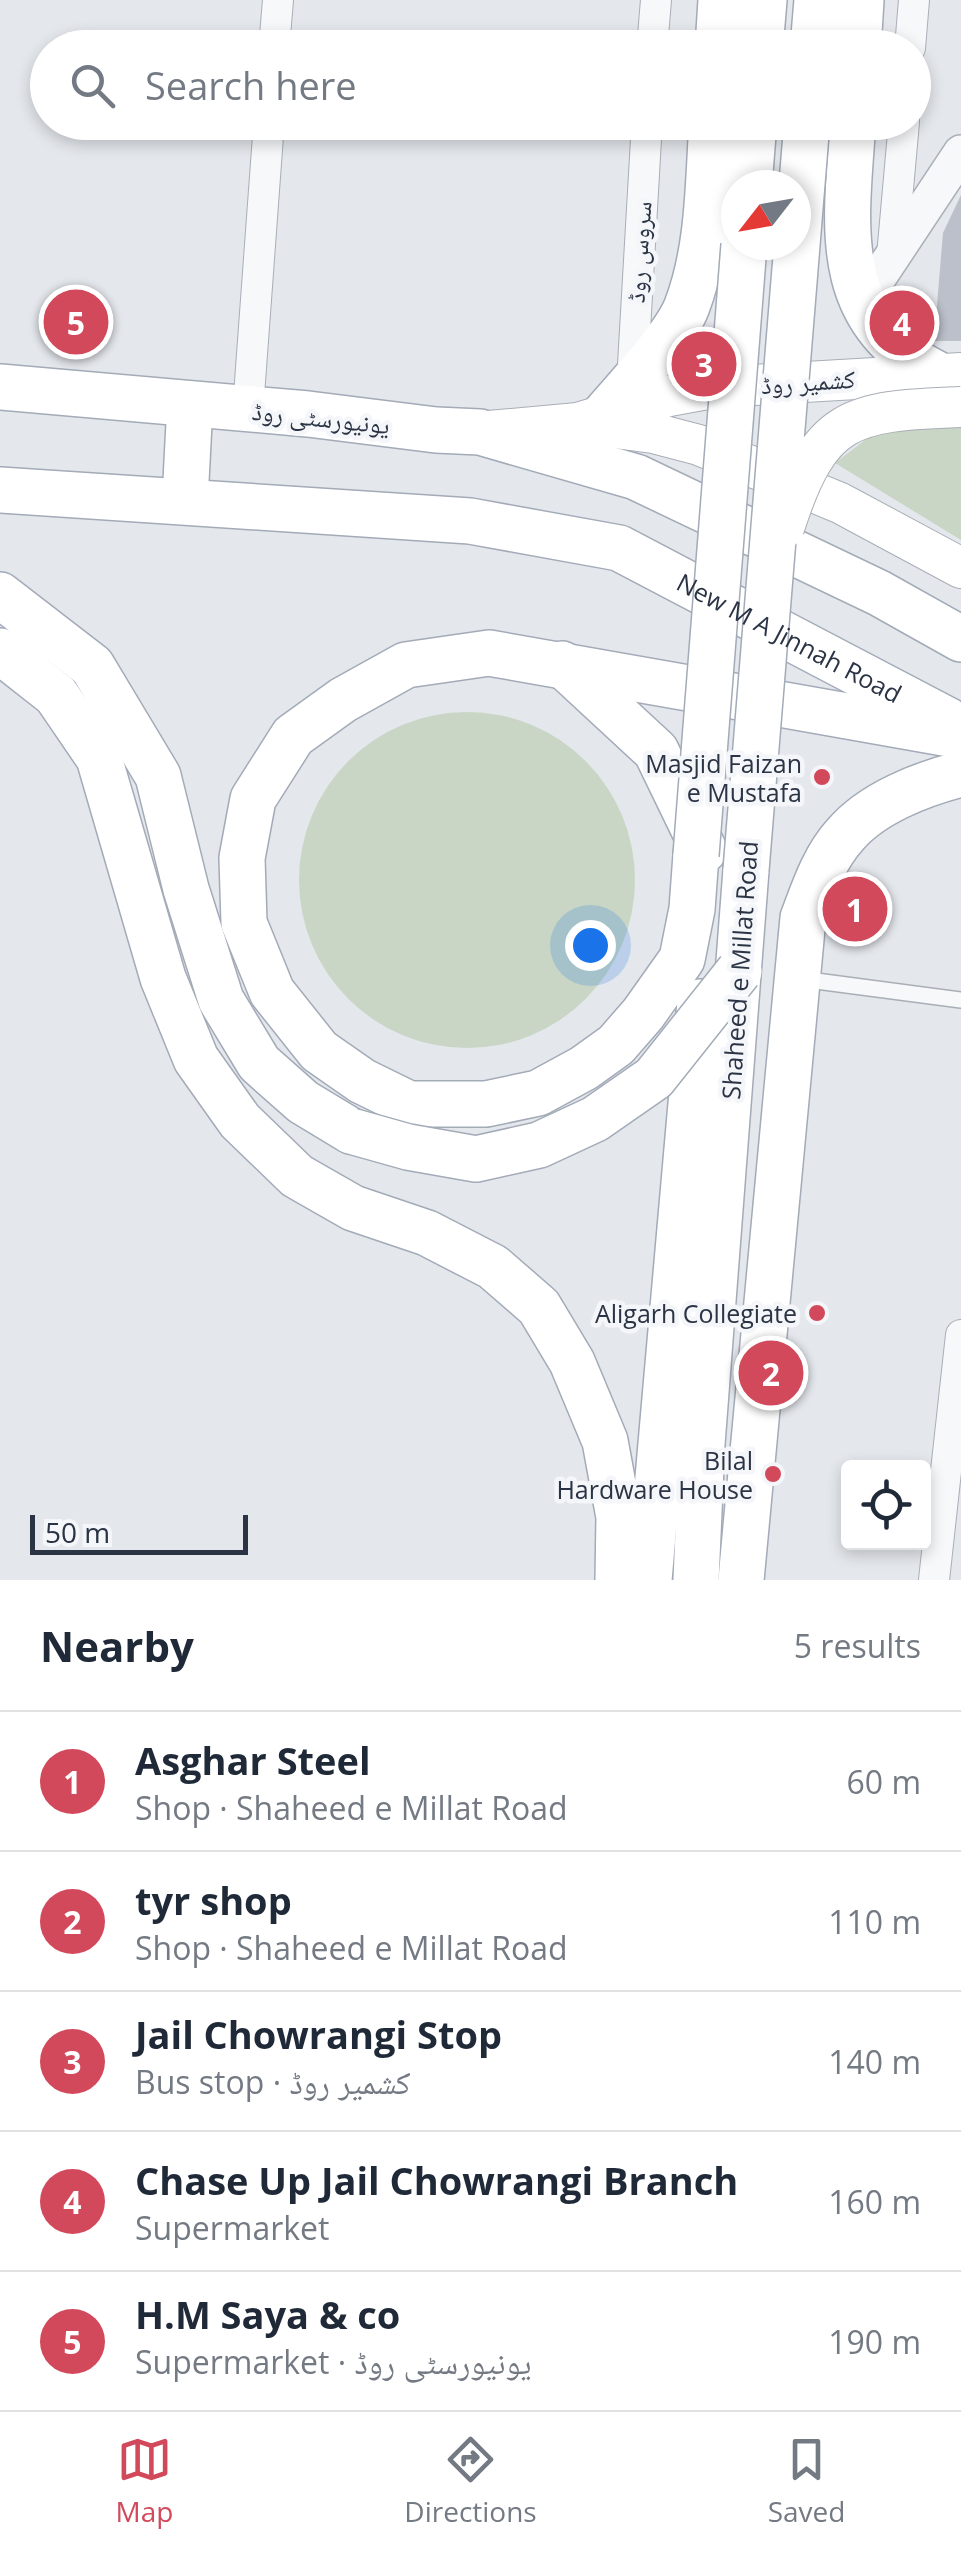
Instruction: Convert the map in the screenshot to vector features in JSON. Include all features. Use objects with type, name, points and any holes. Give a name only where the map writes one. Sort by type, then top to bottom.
[{"type":"main road","points":[[720,30],[722,0]]},
{"type":"main road","points":[[762,30],[764,0]]},
{"type":"main road","points":[[814,30],[817,0]]},
{"type":"main road","points":[[859,30],[861,0]]},
{"type":"main road","points":[[714,140],[721,214]]},
{"type":"main road","points":[[750,170],[753,140]]},
{"type":"main road","name":"Shaheed e Millat Road","points":[[696,1580],[702,1444],[806,140]]},
{"type":"main road","points":[[852,140],[848,260],[862,302],[882,337],[952,384]]},
{"type":"main road","points":[[811,227],[825,218],[849,177]]},
{"type":"main road","points":[[591,420],[632,382],[687,309],[721,250]]},
{"type":"main road","name":"Shaheed e Millat Road","points":[[723,260],[696,856],[692,909],[682,959],[616,1045],[584,1068],[538,1092],[486,1104],[409,1104],[362,1082],[319,1051],[272,992],[244,923],[242,858],[253,799],[293,736],[343,700],[406,665],[489,653],[562,664],[961,736]]},
{"type":"main road","name":"کشمیر روڈ","points":[[771,567],[799,480],[816,450],[844,426],[952,384]]},
{"type":"main road","name":"کشمیر روڈ","points":[[480,432],[591,420],[669,396],[718,387],[952,384]]},
{"type":"main road","name":"یونیورسٹی روڈ","points":[[0,387],[480,432],[636,477],[880,592],[961,639]]},
{"type":"main road","points":[[0,490],[184,500],[190,404]]},
{"type":"main road","points":[[591,420],[699,445],[840,504],[956,565]]},
{"type":"main road","name":"New M A Jinnah Road","points":[[184,500],[470,521],[619,548],[961,728]]},
{"type":"main road","points":[[0,596],[92,666],[158,776],[186,889],[222,1000],[259,1064],[303,1102],[352,1130],[408,1147],[476,1159],[540,1145],[595,1119],[654,1078],[739,972]]},
{"type":"main road","points":[[0,651],[56,695],[99,758],[163,978],[196,1059],[240,1121],[297,1176],[352,1208],[427,1233],[494,1267],[539,1307],[572,1362],[605,1442],[619,1517],[618,1580]]},
{"type":"main road","points":[[562,664],[656,751],[710,861],[649,1580]]},
{"type":"main road","points":[[742,1580],[802,918],[820,874],[846,834],[882,806],[933,781],[961,774]]},
{"type":"street","points":[[276,30],[278,0]]},
{"type":"street","points":[[654,30],[656,0]]},
{"type":"street","points":[[912,30],[914,0]]},
{"type":"street","points":[[248,409],[267,140]]},
{"type":"street","name":"سروس روڈ","points":[[632,382],[646,140]]},
{"type":"street","points":[[892,256],[902,140]]},
{"type":"street","points":[[862,302],[961,153]]},
{"type":"street","points":[[934,1580],[961,1335]]},
{"type":"lane","points":[[797,978],[961,1000]]},
{"type":"green space","points":[[961,426],[961,540],[835,463],[873,434]]},
{"type":"green space","points":[[467,712],[500,715],[531,725],[560,740],[586,761],[607,787],[622,816],[632,847],[632,913],[622,944],[607,973],[586,999],[560,1020],[531,1035],[500,1045],[467,1048],[434,1045],[403,1035],[374,1020],[348,999],[327,973],[312,944],[302,913],[299,880],[302,847],[312,816],[327,787],[348,761],[374,740],[403,725],[434,715]]},
{"type":"building","points":[[961,195],[961,341],[934,341],[943,233]]},
{"type":"place","name":"H.M Saya & co","points":[[76,322]]},
{"type":"place","name":"Chase Up Jail Chowrangi Branch","points":[[902,323]]},
{"type":"place","name":"Jail Chowrangi Stop","points":[[704,364]]},
{"type":"place","name":"Masjid Faizan e Mustafa","points":[[822,777]]},
{"type":"place","name":"Asghar Steel","points":[[855,909]]},
{"type":"place","name":"Aligarh Collegiate","points":[[817,1313]]},
{"type":"place","name":"tyr shop","points":[[771,1373]]},
{"type":"place","name":"Bilal Hardware House","points":[[773,1474]]}]
